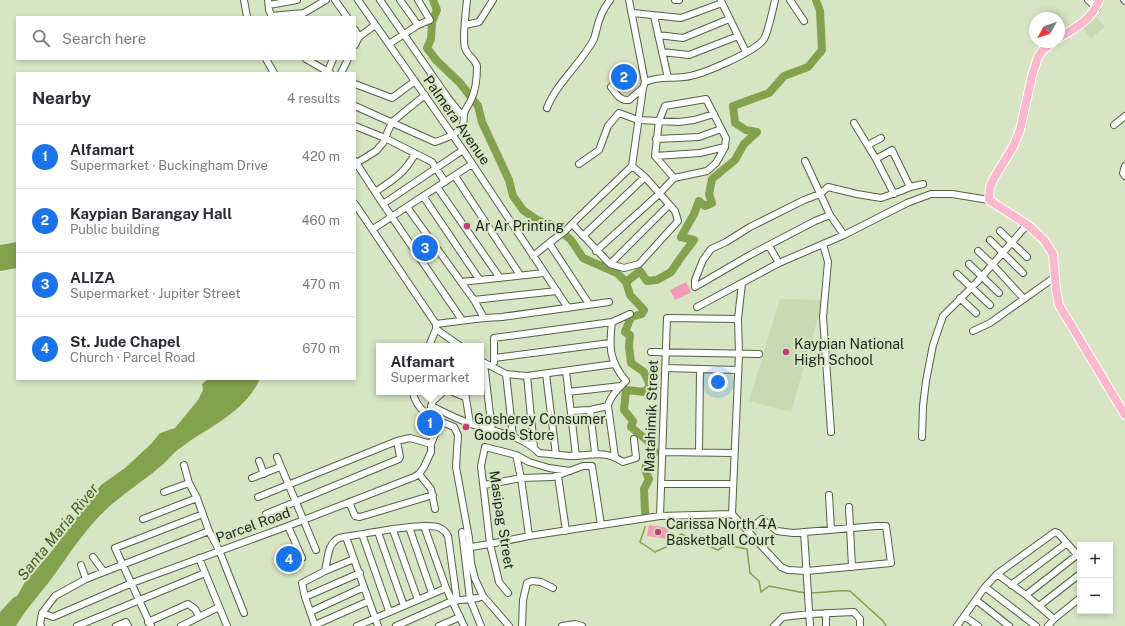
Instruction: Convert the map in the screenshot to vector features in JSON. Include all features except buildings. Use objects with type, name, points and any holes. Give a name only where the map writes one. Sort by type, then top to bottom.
[{"type":"main road","points":[[1065,34],[1086,20],[1098,4]]},
{"type":"main road","points":[[1046,48],[1038,57],[1032,76],[1020,130],[1013,147],[990,187],[989,200],[1027,225],[1044,240],[1053,254],[1059,305],[1125,415]]},
{"type":"street","points":[[244,0],[246,16]]},
{"type":"street","points":[[271,16],[269,2],[297,0]]},
{"type":"street","points":[[288,16],[305,15],[326,0]]},
{"type":"street","points":[[335,0],[346,16]]},
{"type":"street","name":"Palmera Avenue","points":[[358,0],[463,150],[568,308]]},
{"type":"street","points":[[380,0],[448,98],[460,113],[464,114]]},
{"type":"street","points":[[400,0],[418,25]]},
{"type":"street","points":[[389,44],[418,25],[430,20],[418,0]]},
{"type":"street","points":[[356,106],[435,142],[452,135],[463,125],[464,114],[472,98],[477,79],[478,66],[465,48],[467,0]]},
{"type":"street","points":[[465,25],[479,22],[494,0]]},
{"type":"street","points":[[547,108],[557,89],[594,39],[597,26],[605,6],[610,0]]},
{"type":"street","points":[[533,256],[549,242],[573,225],[579,217],[632,166],[644,85],[633,13],[629,0]]},
{"type":"street","points":[[611,87],[622,100],[629,100],[644,85],[658,78],[686,77],[702,73],[746,52],[756,46],[764,38],[775,0]]},
{"type":"street","points":[[790,0],[804,21]]},
{"type":"street","points":[[1088,0],[1098,4]]},
{"type":"street","points":[[633,13],[681,18],[721,2],[746,52]]},
{"type":"street","points":[[654,16],[668,78]]},
{"type":"street","points":[[658,35],[683,38],[729,19]]},
{"type":"street","points":[[356,43],[359,37],[375,25]]},
{"type":"street","points":[[356,32],[359,37]]},
{"type":"street","points":[[662,52],[689,54],[738,36]]},
{"type":"street","points":[[267,60],[273,72]]},
{"type":"street","points":[[308,60],[329,72],[333,60]]},
{"type":"street","points":[[342,72],[348,60]]},
{"type":"street","points":[[356,84],[392,98],[415,81]]},
{"type":"street","points":[[425,95],[392,122],[383,143],[376,151],[356,163],[462,320]]},
{"type":"street","points":[[596,251],[659,194],[674,178],[707,171],[716,163],[725,147],[726,138],[706,99],[665,106],[659,121],[655,156],[674,178]]},
{"type":"street","points":[[580,164],[599,150],[608,126],[619,113],[638,120],[679,122],[694,120],[714,114]]},
{"type":"street","points":[[1114,125],[1125,116]]},
{"type":"street","points":[[854,123],[876,159],[894,194]]},
{"type":"street","points":[[356,126],[385,138],[432,162],[445,182]]},
{"type":"street","points":[[656,139],[699,137],[721,129]]},
{"type":"street","points":[[868,145],[881,138]]},
{"type":"street","points":[[655,156],[700,153],[725,147]]},
{"type":"street","points":[[383,204],[463,150]]},
{"type":"street","points":[[876,159],[892,150],[910,187]]},
{"type":"street","points":[[375,192],[401,174],[416,154]]},
{"type":"street","points":[[805,161],[830,215],[844,235]]},
{"type":"street","points":[[372,229],[472,164]]},
{"type":"street","points":[[573,225],[596,251],[610,264],[624,268],[639,264],[678,221],[675,211],[670,205],[645,177],[632,166]]},
{"type":"street","points":[[1125,166],[1125,176]]},
{"type":"street","points":[[455,176],[520,275]]},
{"type":"street","points":[[584,236],[645,177]]},
{"type":"street","points":[[830,215],[750,255],[695,287],[695,280],[703,260],[711,249],[726,242],[750,227],[820,194],[828,187],[881,198],[902,192],[910,187],[923,184]]},
{"type":"street","points":[[437,187],[500,278]]},
{"type":"street","points":[[902,192],[907,203]]},
{"type":"street","points":[[697,307],[779,263],[844,235],[907,203],[930,194],[952,194],[989,200]]},
{"type":"street","points":[[423,196],[479,279]]},
{"type":"street","points":[[356,205],[436,327],[456,343]]},
{"type":"street","points":[[610,264],[670,205]]},
{"type":"street","points":[[407,207],[474,300],[484,318]]},
{"type":"street","points":[[922,437],[923,400],[933,344],[943,316],[972,287],[1027,225]]},
{"type":"street","points":[[1000,231],[1026,257]]},
{"type":"street","points":[[990,240],[1023,273]]},
{"type":"street","points":[[549,242],[589,304]]},
{"type":"street","points":[[823,244],[828,262],[823,317],[831,432]]},
{"type":"street","points":[[769,246],[779,263]]},
{"type":"street","points":[[978,251],[1024,299]]},
{"type":"street","points":[[969,264],[999,293]]},
{"type":"street","points":[[461,282],[544,273]]},
{"type":"street","points":[[957,274],[990,305]]},
{"type":"street","points":[[973,331],[990,323],[1055,277]]},
{"type":"street","points":[[742,283],[738,319],[739,354],[732,514],[781,567],[788,570],[807,571],[891,563],[886,526],[793,533],[777,531],[762,519],[748,531]]},
{"type":"street","points":[[474,300],[557,291]]},
{"type":"street","points":[[960,298],[976,313]]},
{"type":"street","points":[[436,327],[462,320],[502,317],[609,302]]},
{"type":"street","points":[[494,367],[494,338],[612,322],[630,314]]},
{"type":"street","name":"Matahimik Street","points":[[660,516],[667,318],[738,319]]},
{"type":"street","points":[[612,322],[610,343],[614,364],[626,381],[609,401],[608,406],[615,457]]},
{"type":"street","points":[[430,343],[436,327]]},
{"type":"street","points":[[494,358],[610,343]]},
{"type":"street","points":[[652,352],[759,354]]},
{"type":"street","points":[[484,363],[506,374],[527,376],[614,364]]},
{"type":"street","points":[[665,368],[738,370]]},
{"type":"street","points":[[699,452],[700,370]]},
{"type":"street","points":[[566,371],[572,411],[576,456]]},
{"type":"street","points":[[506,374],[513,437]]},
{"type":"street","points":[[546,374],[556,455]]},
{"type":"street","points":[[484,376],[492,431]]},
{"type":"street","points":[[527,376],[534,448]]},
{"type":"street","points":[[568,392],[621,386]]},
{"type":"street","points":[[414,395],[421,408],[430,417],[454,427],[458,435],[456,467],[471,547],[471,563],[475,579],[483,596],[509,626]]},
{"type":"street","points":[[440,395],[433,401],[431,406],[470,424],[513,437],[534,448],[540,453],[576,456],[595,453],[615,457],[623,462],[636,458],[634,439]]},
{"type":"street","points":[[465,395],[470,424]]},
{"type":"street","points":[[572,411],[590,410],[608,406]]},
{"type":"street","points":[[590,410],[595,453]]},
{"type":"street","points":[[435,509],[431,489],[419,474],[431,452],[431,444],[440,422]]},
{"type":"street","points":[[258,497],[410,438],[431,444]]},
{"type":"street","points":[[266,514],[398,459],[400,457],[397,442]]},
{"type":"street","name":"Masipag Street","points":[[508,593],[499,582],[490,544],[481,466],[484,447],[516,456]]},
{"type":"street","points":[[662,452],[734,453]]},
{"type":"street","points":[[516,456],[549,468],[570,471]]},
{"type":"street","points":[[516,456],[521,478],[529,536]]},
{"type":"street","points":[[277,457],[316,550]]},
{"type":"street","points":[[259,461],[264,474]]},
{"type":"street","points":[[184,465],[209,531],[219,550],[244,613]]},
{"type":"street","points":[[484,485],[521,478],[553,477],[583,466],[592,466],[601,525]]},
{"type":"street","points":[[252,478],[280,467]]},
{"type":"street","name":"Parcel Road","points":[[42,613],[53,617],[132,583],[304,520],[419,474]]},
{"type":"street","points":[[558,476],[566,530]]},
{"type":"street","points":[[164,492],[190,483]]},
{"type":"street","points":[[661,484],[733,484]]},
{"type":"street","points":[[349,502],[356,516],[360,517],[432,495]]},
{"type":"street","points":[[829,495],[831,530]]},
{"type":"street","points":[[143,519],[197,498]]},
{"type":"street","points":[[849,508],[852,566]]},
{"type":"street","points":[[199,616],[195,609],[188,604],[149,624],[132,583],[115,548],[203,514]]},
{"type":"street","points":[[471,547],[529,536],[660,516],[732,514]]},
{"type":"street","points":[[288,526],[302,558]]},
{"type":"street","points":[[424,526],[446,588],[454,601],[464,626]]},
{"type":"street","points":[[409,527],[432,593]]},
{"type":"street","points":[[325,571],[330,546],[334,541],[362,534],[409,527],[439,527],[446,532],[448,536],[454,601]]},
{"type":"street","points":[[393,530],[418,600]]},
{"type":"street","points":[[41,626],[42,613],[55,596],[86,579],[209,531]]},
{"type":"street","points":[[378,532],[404,606]]},
{"type":"street","points":[[462,532],[470,599],[481,626]]},
{"type":"street","points":[[804,532],[810,626]]},
{"type":"street","points":[[957,626],[996,574],[1055,532],[1058,533],[1077,555]]},
{"type":"street","points":[[362,534],[389,612]]},
{"type":"street","points":[[346,537],[378,626]]},
{"type":"street","points":[[1011,585],[1067,543]]},
{"type":"street","points":[[94,557],[104,572]]},
{"type":"street","points":[[199,558],[227,626]]},
{"type":"street","points":[[354,558],[302,583],[315,626],[369,601]]},
{"type":"street","points":[[1026,595],[1077,558]]},
{"type":"street","points":[[81,565],[86,579]]},
{"type":"street","points":[[77,626],[205,573]]},
{"type":"street","points":[[305,597],[360,573]]},
{"type":"street","points":[[996,574],[1026,595],[1054,619]]},
{"type":"street","points":[[1039,606],[1077,576]]},
{"type":"street","points":[[522,626],[522,600],[527,583],[532,581],[541,582],[553,588]]},
{"type":"street","points":[[310,612],[364,587]]},
{"type":"street","points":[[985,587],[1036,626]]},
{"type":"street","points":[[357,626],[446,588]]},
{"type":"street","points":[[396,626],[454,601],[483,596]]},
{"type":"street","points":[[976,600],[1009,626]]},
{"type":"street","points":[[1048,626],[1054,619],[1077,600]]},
{"type":"street","points":[[181,626],[219,607]]},
{"type":"street","points":[[774,626],[783,617],[854,612],[860,619],[860,626]]},
{"type":"street","points":[[826,613],[826,626]]},
{"type":"street","points":[[964,616],[978,626]]},
{"type":"street","points":[[439,626],[460,617]]},
{"type":"street","points":[[116,626],[126,622],[128,626]]},
{"type":"street","points":[[562,626],[575,624],[582,626]]},
{"type":"shaded area","points":[[1095,15],[1105,27],[1091,38],[1082,27]]},
{"type":"shaded area","points":[[16,242],[16,268],[0,271],[0,245]]},
{"type":"shaded area","points":[[686,282],[691,292],[675,300],[670,290]]},
{"type":"shaded area","name":"Kaypian National High School","points":[[780,299],[823,300],[791,412],[749,401]]},
{"type":"shaded area","points":[[207,380],[259,380],[253,392],[244,403],[174,453],[165,463],[102,513],[16,626],[0,626],[0,612],[13,598],[17,596],[25,582],[51,552],[101,485],[125,468],[151,444],[160,433],[175,428],[198,400],[203,390],[202,384]]},
{"type":"shaded area","name":"Carissa North 4A Basketball Court","points":[[649,525],[669,528],[667,539],[647,536]]},
{"type":"waterway","points":[[433,0],[437,10],[432,22],[431,39],[427,48],[436,60],[460,83],[478,106],[482,122],[509,180],[513,196],[523,210],[537,220],[555,226],[571,240],[583,258],[617,273],[626,282],[630,295],[644,310],[642,314],[631,317],[625,332],[630,335],[629,347],[631,363],[644,372],[650,385],[645,392],[626,390],[624,410],[633,421],[631,427],[650,443],[655,452],[647,462],[645,468],[649,479],[644,489],[645,512]]},
{"type":"waterway","points":[[626,282],[640,271],[647,281],[657,280],[671,272],[694,240],[681,237],[694,214],[699,201],[705,206],[712,203],[709,194],[712,179],[735,160],[744,144],[757,132],[746,130],[735,123],[733,106],[769,93],[784,76],[808,67],[822,50],[820,11],[816,0]]},
{"type":"waterway","points":[[645,527],[640,542],[655,552],[666,547],[681,534],[718,550],[726,545],[747,549],[750,573],[759,581],[761,592],[769,586],[805,593]]},
{"type":"waterway","points":[[811,593],[850,591],[883,621],[886,626]]},
{"type":"place","name":"Kaypian Barangay Hall","points":[[624,77]]},
{"type":"place","name":"Ar Ar Printing","points":[[467,226]]},
{"type":"place","name":"ALIZA","points":[[425,248]]},
{"type":"place","name":"Kaypian National High School","points":[[786,352]]},
{"type":"place","name":"Alfamart","points":[[430,423]]},
{"type":"place","name":"Gosherey Consumer Goods Store","points":[[466,427]]},
{"type":"place","name":"Carissa North 4A Basketball Court","points":[[658,532]]},
{"type":"place","name":"St. Jude Chapel","points":[[289,559]]},
{"type":"water label","name":"Santa Maria River","points":[[58,532]]}]
